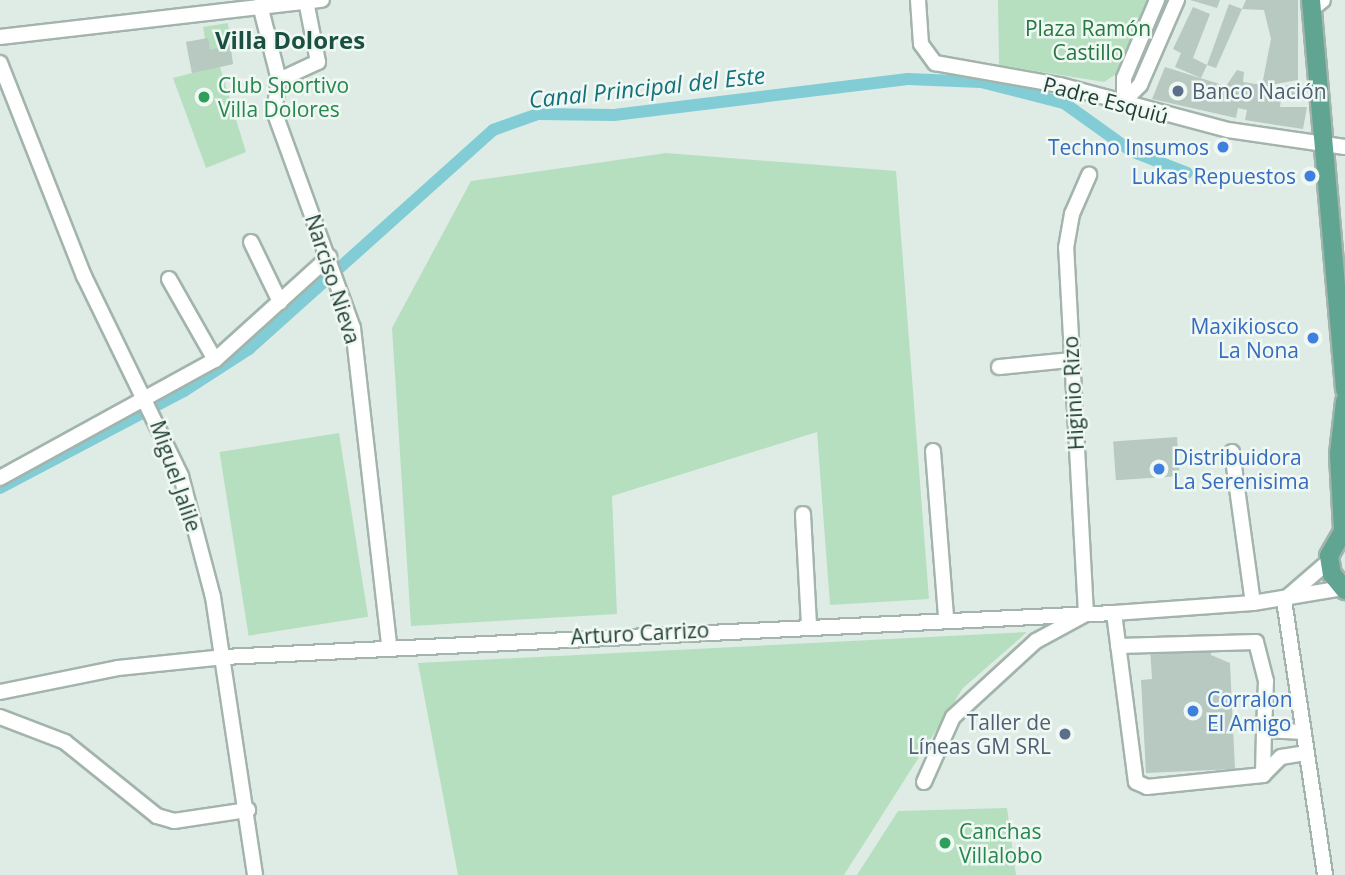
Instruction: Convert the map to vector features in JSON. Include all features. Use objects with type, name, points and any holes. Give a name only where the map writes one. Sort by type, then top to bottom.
[{"type":"main road","points":[[1316,3],[1324,144],[1345,390]]},
{"type":"main road","points":[[1344,589],[1329,562],[1344,529],[1339,454],[1345,401]]},
{"type":"street","points":[[0,37],[173,7],[322,0]]},
{"type":"street","name":"Padre Esquiú","points":[[918,0],[920,44],[934,62],[1124,101],[1183,120],[1345,147]]},
{"type":"street","points":[[1124,101],[1124,78],[1157,0]]},
{"type":"street","points":[[1124,101],[1140,85],[1177,0]]},
{"type":"street","points":[[279,80],[318,62],[306,1]]},
{"type":"street","name":"Narciso Nieva","points":[[260,5],[279,80],[274,111],[354,328],[389,645]]},
{"type":"street","name":"Miguel Jalile","points":[[0,62],[84,276],[149,399],[181,476],[224,657],[248,810],[255,875]]},
{"type":"street","name":"Higinio Rizo","points":[[1086,614],[1070,360],[1066,248],[1072,214],[1089,175]]},
{"type":"street","points":[[251,242],[281,302]]},
{"type":"street","points":[[0,478],[149,399],[215,360],[329,257]]},
{"type":"street","points":[[169,279],[215,360]]},
{"type":"street","points":[[999,366],[1070,360]]},
{"type":"street","points":[[933,451],[946,617]]},
{"type":"street","points":[[1232,452],[1253,603]]},
{"type":"street","points":[[803,514],[809,625]]},
{"type":"street","points":[[1325,875],[1284,600],[1329,562]]},
{"type":"street","name":"Arturo Carrizo","points":[[0,692],[118,668],[224,657],[389,645],[946,617],[1114,613],[1284,600],[1344,589]]},
{"type":"street","points":[[1114,613],[1136,782],[1147,787],[1263,775],[1281,757],[1307,753]]},
{"type":"street","points":[[924,782],[953,718],[1036,641],[1086,614]]},
{"type":"street","points":[[1118,646],[1256,642],[1266,681],[1263,775]]},
{"type":"street","points":[[0,717],[65,742],[157,816],[174,821],[248,810]]},
{"type":"street","points":[[1264,730],[1304,732]]},
{"type":"green space","name":"Plaza Ramón Castillo","points":[[998,0],[1148,0],[1116,74],[1104,82],[999,65]]},
{"type":"green space","name":"Club Sportivo Villa Dolores","points":[[228,23],[233,64],[220,67],[246,152],[206,168],[173,78],[192,73],[186,42],[205,39],[203,27]]},
{"type":"green space","points":[[666,153],[896,171],[929,599],[830,605],[817,432],[612,496],[617,614],[411,626],[392,328],[471,181]]},
{"type":"green space","points":[[339,433],[368,617],[249,636],[219,452]]},
{"type":"green space","points":[[1027,632],[963,688],[844,875],[458,875],[418,663]]},
{"type":"green space","name":"Canchas Villalobo","points":[[1007,808],[1016,875],[857,875],[898,811]]},
{"type":"building","points":[[1190,0],[1220,0],[1217,8]]},
{"type":"building","points":[[1246,0],[1298,0],[1298,80],[1270,85],[1269,99],[1281,100],[1280,107],[1307,107],[1303,129],[1245,120],[1247,110],[1238,108],[1236,118],[1152,99],[1165,67],[1226,86],[1237,70],[1244,72],[1243,82],[1262,85],[1271,39],[1264,10],[1242,9]]},
{"type":"building","points":[[1229,4],[1242,9],[1216,68],[1207,65]]},
{"type":"building","points":[[1193,7],[1210,14],[1193,58],[1207,65],[1201,78],[1175,67],[1181,53],[1173,49]]},
{"type":"building","points":[[208,38],[210,50],[230,45],[233,64],[192,73],[186,42]]},
{"type":"building","points":[[1301,84],[1302,94],[1287,96],[1286,86]]},
{"type":"building","points":[[1177,437],[1180,476],[1116,480],[1113,441]]},
{"type":"building","points":[[1210,645],[1211,655],[1230,663],[1235,769],[1146,773],[1141,680],[1152,679],[1150,648]]},
{"type":"waterway","name":"Canal Principal del Este","points":[[0,488],[184,391],[249,349],[493,130],[538,114],[614,115],[908,79],[981,82],[1064,103],[1131,151],[1187,173]]},
{"type":"place","name":"Banco Nación","points":[[1178,91]]},
{"type":"place","name":"Club Sportivo Villa Dolores","points":[[204,97]]},
{"type":"place","name":"Techno Insumos","points":[[1223,147]]},
{"type":"place","name":"Lukas Repuestos","points":[[1310,176]]},
{"type":"place","name":"Maxikiosco La Nona","points":[[1313,338]]},
{"type":"place","name":"Distribuidora La Serenisima","points":[[1159,469]]},
{"type":"place","name":"Corralon El Amigo","points":[[1193,711]]},
{"type":"place","name":"Taller de Líneas GM SRL","points":[[1065,734]]},
{"type":"place","name":"Canchas Villalobo","points":[[945,843]]},
{"type":"district","name":"Villa Dolores","points":[[290,40]]}]
